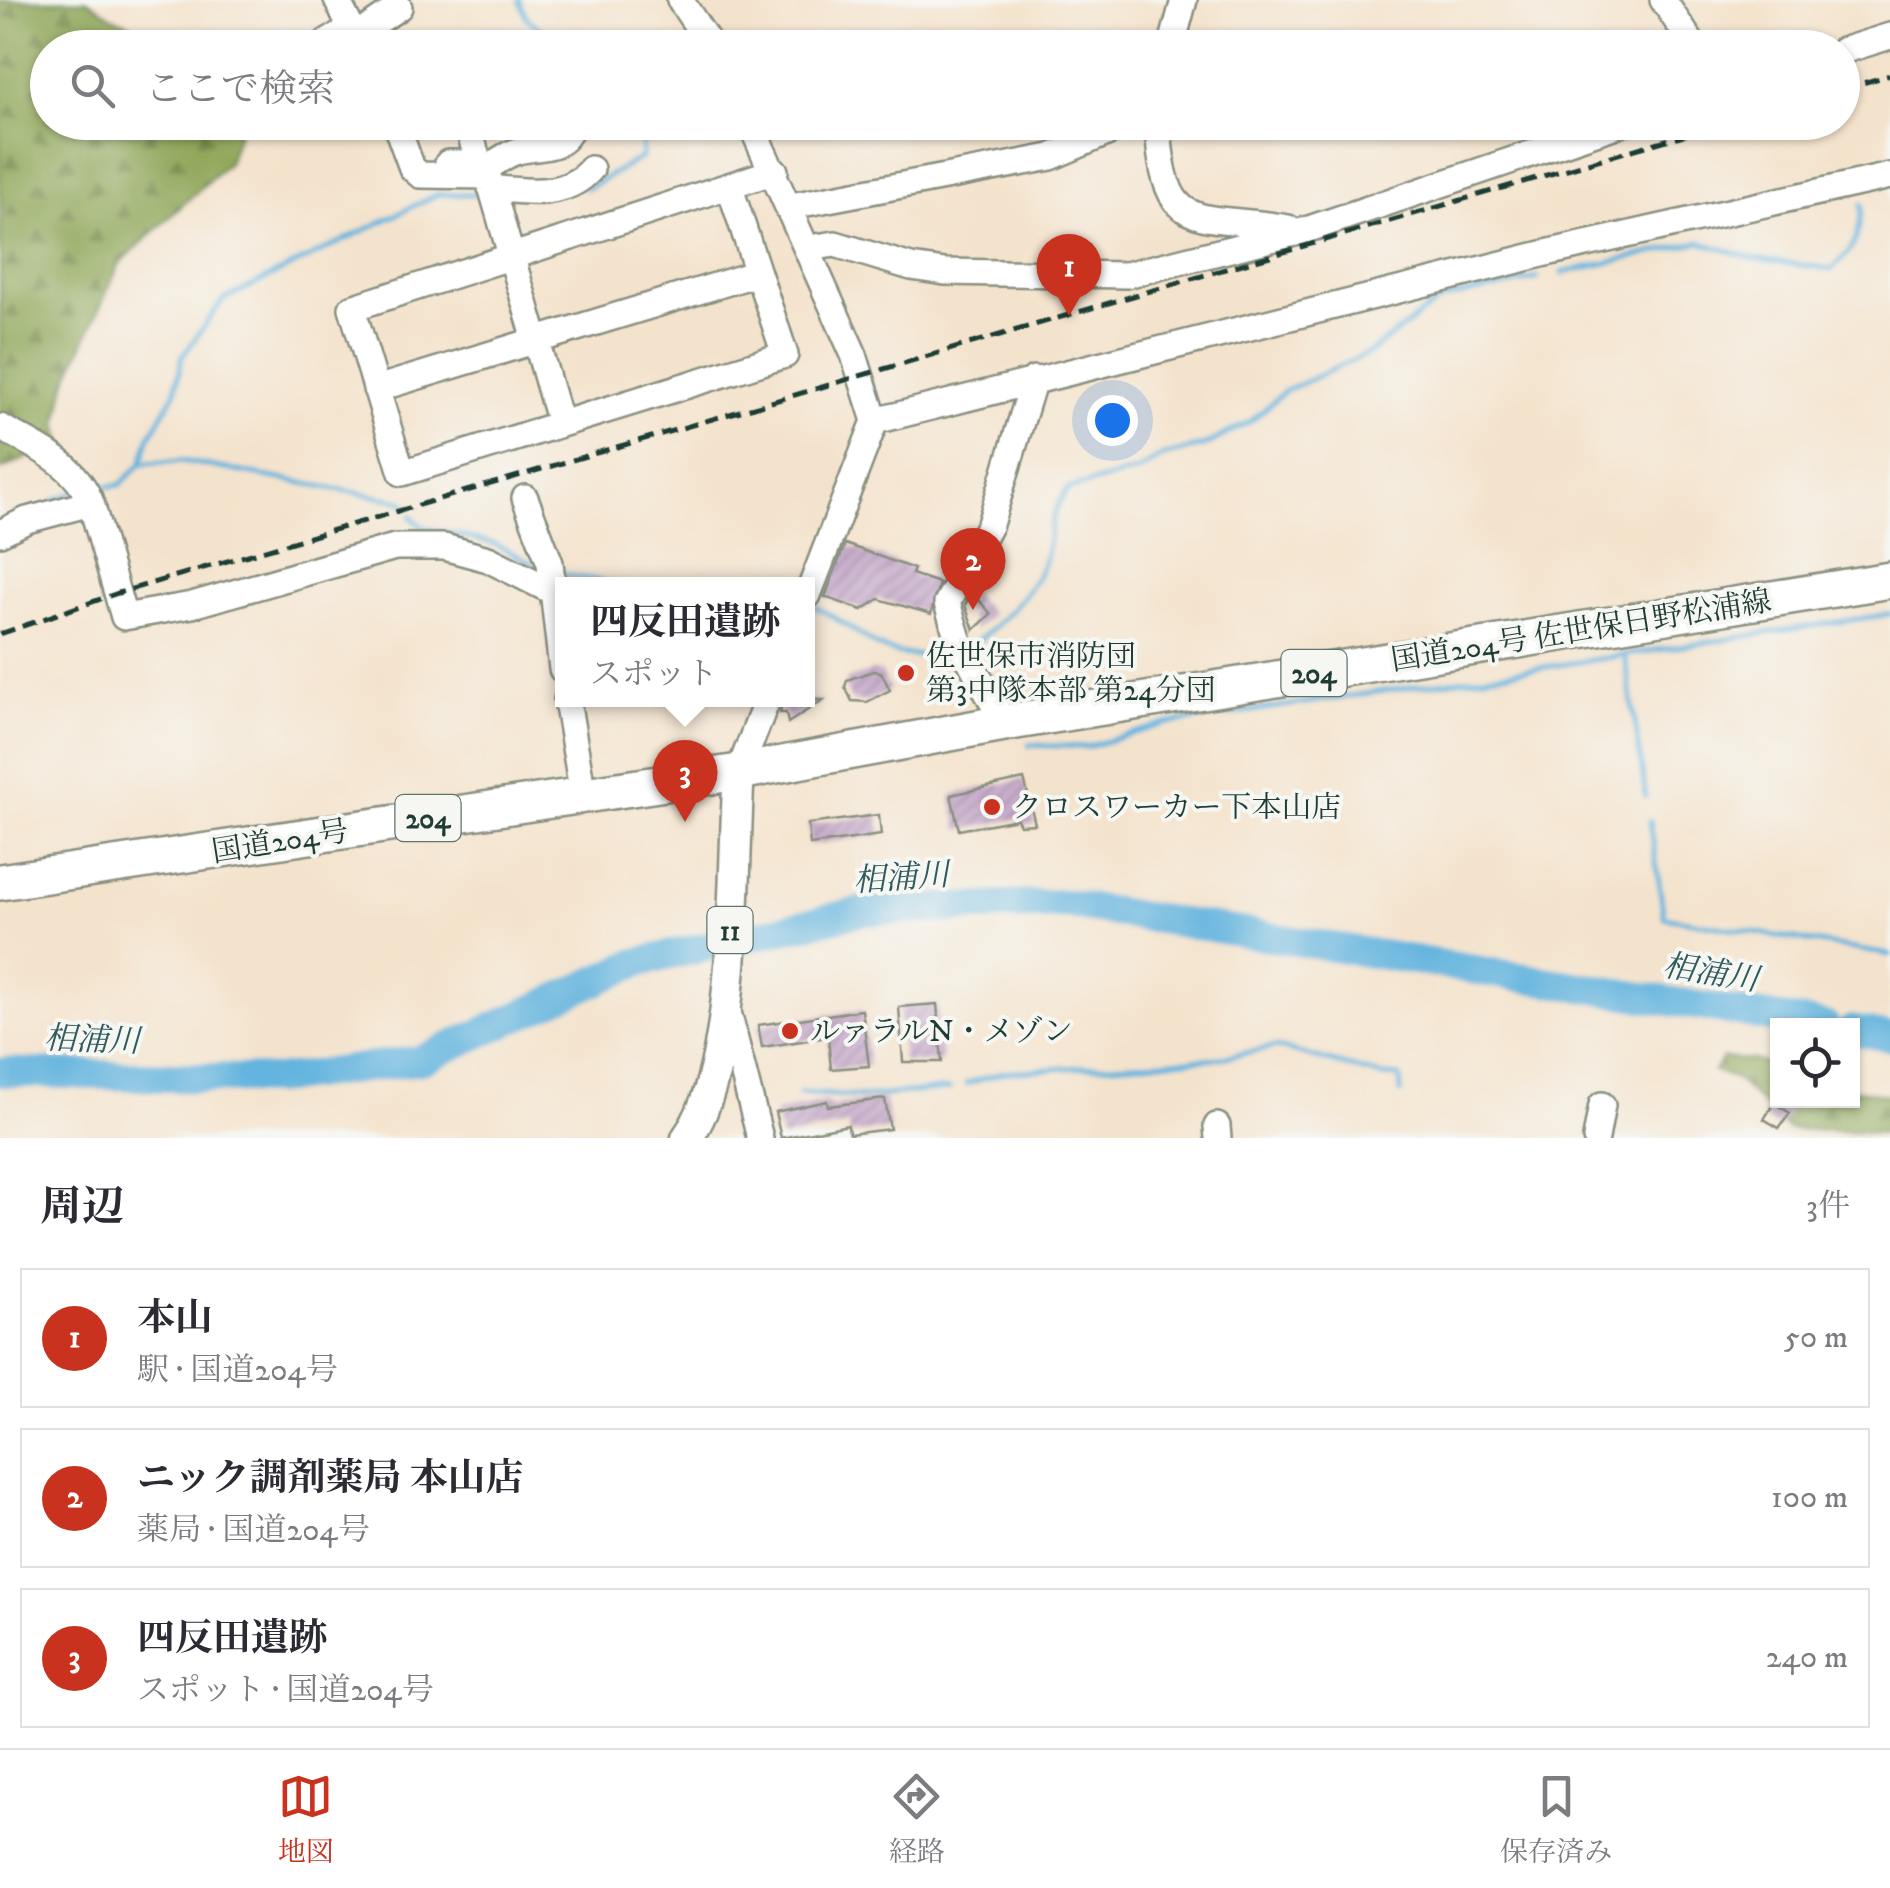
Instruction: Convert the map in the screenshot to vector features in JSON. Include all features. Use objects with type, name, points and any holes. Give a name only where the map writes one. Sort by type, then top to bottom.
[{"type":"highway","name":"国道204号 佐世保日野松浦線","points":[[739,772],[1004,723],[1890,580]]},
{"type":"highway","name":"国道204号","points":[[0,882],[739,772]]},
{"type":"main road","name":"11","points":[[687,1138],[713,1076],[727,1008],[739,772]]},
{"type":"street","points":[[337,0],[352,30]]},
{"type":"street","points":[[680,0],[700,30]]},
{"type":"street","points":[[1176,30],[1184,0]]},
{"type":"street","points":[[1662,0],[1683,30]]},
{"type":"street","points":[[367,30],[399,7]]},
{"type":"street","points":[[1860,46],[1890,36]]},
{"type":"street","points":[[402,140],[414,170],[420,175],[491,190],[556,190],[581,182],[592,170]]},
{"type":"street","points":[[414,170],[431,163],[468,162],[476,154],[472,140]]},
{"type":"street","points":[[560,423],[491,190],[488,168],[515,151],[558,146],[565,140]]},
{"type":"street","points":[[759,140],[854,354],[875,421],[814,577]]},
{"type":"street","points":[[791,206],[1051,157],[1090,140]]},
{"type":"street","points":[[1161,140],[1171,194],[1186,214],[1206,222],[1303,231]]},
{"type":"street","points":[[809,248],[834,244],[911,267],[945,272],[1126,275],[1303,231],[1572,140]]},
{"type":"street","points":[[730,188],[786,355],[402,473],[352,308],[775,171]]},
{"type":"street","points":[[875,421],[1546,253],[1890,176]]},
{"type":"street","points":[[376,389],[758,272]]},
{"type":"street","points":[[1004,723],[965,647],[948,603],[990,524],[1034,379]]},
{"type":"street","points":[[0,427],[41,448],[88,496],[124,617],[192,604],[396,547],[444,547],[488,559],[552,591]]},
{"type":"street","points":[[0,533],[88,496]]},
{"type":"street","points":[[525,498],[550,562],[555,614]]},
{"type":"street","points":[[568,707],[584,794]]},
{"type":"street","points":[[739,772],[764,707]]},
{"type":"street","points":[[727,1008],[760,1138]]},
{"type":"street","points":[[1596,1138],[1602,1105]]},
{"type":"green space","points":[[0,0],[87,0],[114,18],[145,30],[30,30],[30,140],[236,140],[228,163],[120,263],[66,383],[58,422],[62,442],[0,470]]},
{"type":"green space","points":[[1723,1058],[1770,1065],[1770,1108],[1860,1108],[1860,1090],[1890,1095],[1890,1133],[1788,1129],[1736,1079],[1714,1071]]},
{"type":"building","points":[[845,544],[914,569],[912,574],[939,583],[931,614],[879,599],[862,610],[825,597]]},
{"type":"building","points":[[972,592],[991,614],[974,630],[965,605]]},
{"type":"building","points":[[881,672],[890,690],[867,702],[852,701],[845,687],[847,680]]},
{"type":"building","points":[[781,707],[812,707],[788,723],[786,713],[780,713]]},
{"type":"building","name":"クロスワーカー下本山店","points":[[1024,779],[1035,824],[1020,825],[1017,819],[959,830],[951,795]]},
{"type":"building","points":[[879,815],[881,835],[810,845],[808,824]]},
{"type":"building","points":[[937,1004],[942,1062],[903,1062],[899,1007]]},
{"type":"building","points":[[862,1010],[869,1066],[831,1069],[828,1037],[762,1047],[758,1025]]},
{"type":"building","points":[[885,1099],[890,1129],[849,1134],[848,1125],[781,1138],[775,1112],[827,1101],[828,1106]]},
{"type":"building","points":[[1771,1108],[1790,1113],[1779,1128],[1764,1119]]},
{"type":"waterway","points":[[519,0],[527,18],[542,30]]},
{"type":"waterway","points":[[586,189],[642,157],[642,140]]},
{"type":"waterway","points":[[92,489],[120,485],[142,463],[149,438],[175,393],[182,357],[223,300],[438,194],[482,195]]},
{"type":"waterway","points":[[1562,273],[1700,242],[1755,259],[1831,269],[1855,241],[1862,204]]},
{"type":"waterway","points":[[970,648],[1030,588],[1043,564],[1056,510],[1068,489],[1137,471],[1163,456],[1206,445],[1251,421],[1285,391],[1369,353],[1440,300],[1538,278]]},
{"type":"waterway","points":[[142,463],[182,461],[402,501],[406,506]]},
{"type":"waterway","points":[[54,500],[76,492]]},
{"type":"waterway","points":[[411,516],[422,527],[495,544],[541,568]]},
{"type":"waterway","points":[[561,574],[578,577]]},
{"type":"waterway","points":[[815,607],[886,650],[956,655]]},
{"type":"waterway","points":[[1646,797],[1625,655],[1890,614]]},
{"type":"waterway","points":[[1029,745],[1087,747],[1165,724],[1625,655]]},
{"type":"waterway","points":[[1650,821],[1664,917],[1890,955]]},
{"type":"waterway","name":"相浦川","points":[[0,1072],[276,1080],[421,1060],[636,963],[862,911],[1065,904],[1775,1018]]},
{"type":"waterway","name":"相浦川","points":[[1860,1031],[1890,1037]]},
{"type":"waterway","points":[[966,1084],[1004,1072],[1220,1058],[1276,1047],[1383,1076],[1400,1077],[1401,1092]]},
{"type":"waterway","points":[[800,1093],[864,1097],[949,1089]]},
{"type":"railway","points":[[1860,84],[1890,75]]},
{"type":"railway","points":[[0,634],[118,593],[1666,140]]},
{"type":"place","name":"本山","points":[[1069,316]]},
{"type":"place","name":"ニック調剤薬局 本山店","points":[[973,610]]},
{"type":"place","name":"佐世保市消防団 第3中隊本部 第24分団","points":[[906,673]]},
{"type":"place","name":"クロスワーカー下本山店","points":[[992,807]]},
{"type":"place","name":"四反田遺跡","points":[[685,822]]},
{"type":"place","name":"ルァラルN・メゾン","points":[[790,1031]]}]
